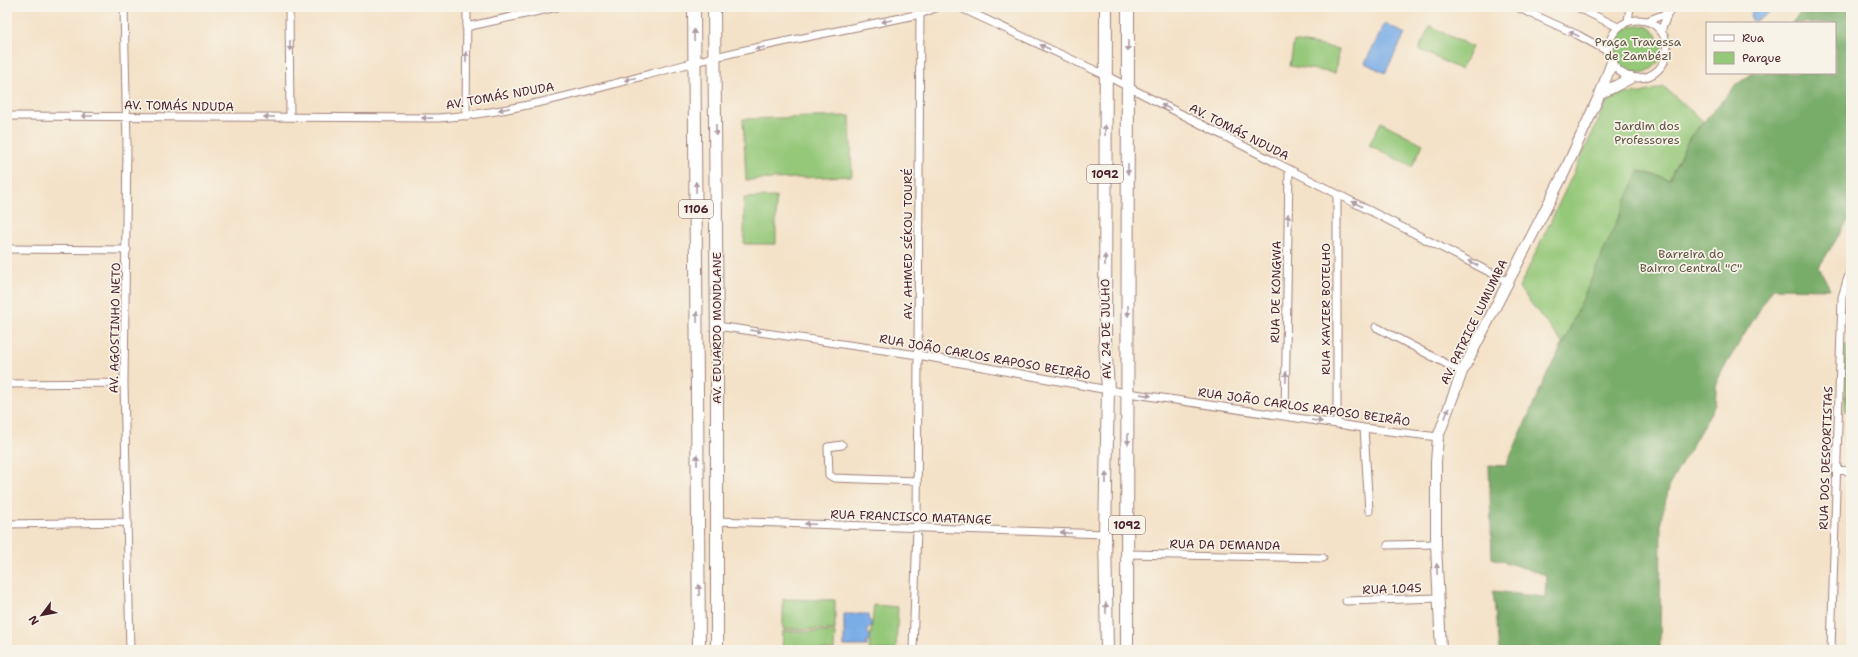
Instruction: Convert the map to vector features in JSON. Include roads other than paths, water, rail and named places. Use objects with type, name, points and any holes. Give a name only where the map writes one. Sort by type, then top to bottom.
[{"type":"main road","name":"AV. EDUARDO MONDLANE","points":[[694,7],[699,650]]},
{"type":"main road","name":"AV. EDUARDO MONDLANE","points":[[714,7],[717,326],[717,650]]},
{"type":"main road","name":"AV. 24 DE JULHO","points":[[1106,7],[1105,341],[1108,390],[1105,534],[1107,650]]},
{"type":"main road","name":"AV. 24 DE JULHO","points":[[1127,650],[1128,7]]},
{"type":"main road","name":"AV. PATRICE LUMUMBA","points":[[1441,650],[1436,544],[1436,462],[1438,437],[1462,372],[1507,281],[1564,173],[1600,94],[1610,57]]},
{"type":"main road","points":[[1600,94],[1631,78]]},
{"type":"street","name":"AV. AGOSTINHO NETO","points":[[124,7],[127,250],[124,383],[130,650]]},
{"type":"street","points":[[289,7],[290,117]]},
{"type":"street","points":[[466,116],[467,7]]},
{"type":"street","points":[[466,27],[557,7]]},
{"type":"street","name":"AV. TOMÁS NDUDA","points":[[7,116],[438,118],[466,116],[562,96],[715,57],[938,7]]},
{"type":"street","name":"AV. TOMÁS NDUDA","points":[[959,7],[1105,75],[1507,281]]},
{"type":"street","points":[[1517,7],[1578,35],[1610,57],[1623,75],[1631,78],[1649,76],[1657,72],[1663,65],[1667,47],[1665,38],[1661,31],[1647,21]]},
{"type":"street","points":[[1577,7],[1618,27]]},
{"type":"street","points":[[1628,21],[1630,7]]},
{"type":"street","points":[[1610,57],[1610,38],[1618,27],[1628,21],[1647,21],[1668,13],[1675,7]]},
{"type":"street","name":"AV. AHMED SÉKOU TOURÉ","points":[[913,650],[917,528],[920,10]]},
{"type":"street","points":[[1661,31],[1668,13]]},
{"type":"street","name":"RUA DE KONGWA","points":[[1286,416],[1288,169]]},
{"type":"street","name":"RUA XAVIER BOTELHO","points":[[1336,194],[1337,424]]},
{"type":"street","points":[[7,249],[127,250]]},
{"type":"street","name":"RUA DOS DESPORTISTAS","points":[[1831,650],[1842,297],[1851,268]]},
{"type":"street","name":"RUA JOÃO CARLOS RAPOSO BEIRÃO","points":[[717,326],[918,355],[1108,390],[1364,428],[1438,437]]},
{"type":"street","points":[[1376,327],[1462,372]]},
{"type":"street","points":[[7,384],[124,383]]},
{"type":"street","points":[[1364,428],[1369,510]]},
{"type":"street","points":[[842,445],[828,447],[829,475],[834,478],[917,481]]},
{"type":"street","points":[[1836,470],[1851,471]]},
{"type":"street","name":"RUA FRANCISCO MATANGE","points":[[717,521],[1105,534]]},
{"type":"street","points":[[7,524],[128,522]]},
{"type":"street","points":[[1388,545],[1436,544]]},
{"type":"street","name":"RUA DA DEMANDA","points":[[1127,554],[1323,558]]},
{"type":"street","name":"RUA 1.045","points":[[1346,601],[1438,598]]},
{"type":"water","points":[[1754,7],[1776,7],[1774,10],[1756,21],[1752,20],[1750,15]]},
{"type":"water","points":[[1385,23],[1405,34],[1385,73],[1365,63]]},
{"type":"water","points":[[844,614],[869,614],[868,618],[872,624],[867,631],[871,638],[867,642],[867,646],[844,646]]},
{"type":"park label","name":"Praça Travessa de Zambézi","points":[[1638,49]]},
{"type":"park label","name":"Jardim dos Professores","points":[[1647,133]]},
{"type":"park label","name":"Barreira do Bairro Central \"C\"","points":[[1691,261]]}]
